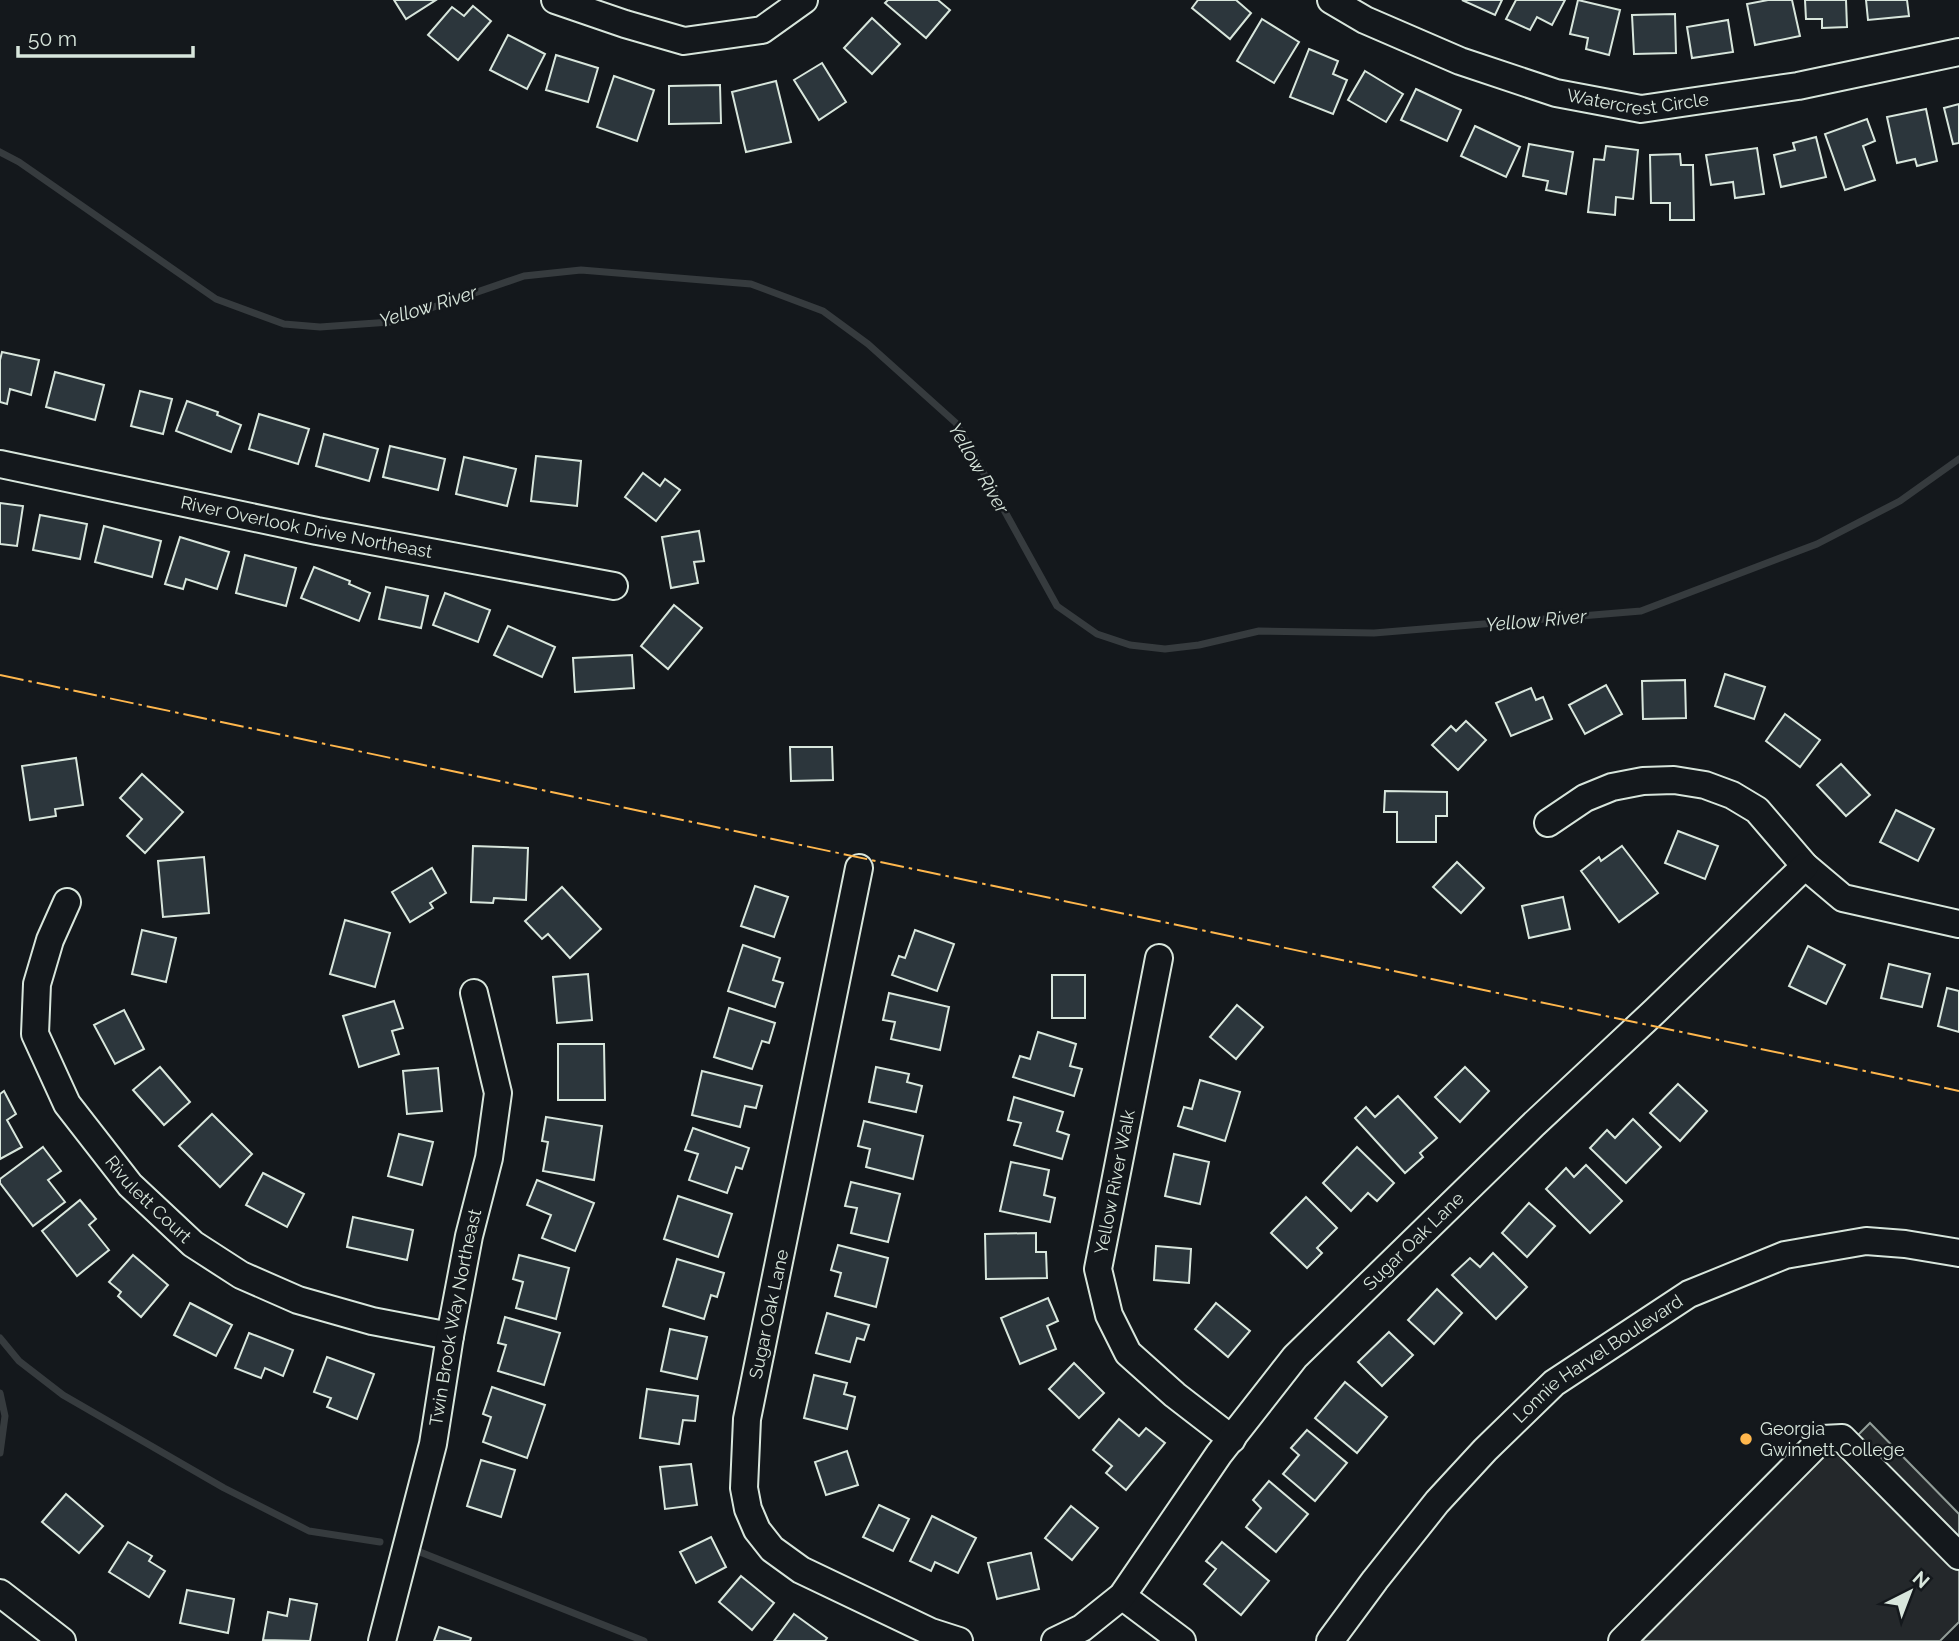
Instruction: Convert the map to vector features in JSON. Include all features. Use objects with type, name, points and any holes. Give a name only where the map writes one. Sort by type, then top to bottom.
[{"type":"street","points":[[555,0],[684,41],[762,30],[804,0]]},
{"type":"street","name":"Watercrest Circle","points":[[1331,0],[1365,20],[1460,61],[1556,93],[1641,109],[1798,86],[1959,52]]},
{"type":"street","name":"River Overlook Drive Northeast","points":[[0,464],[317,531],[614,586]]},
{"type":"street","points":[[1548,823],[1585,798],[1612,787],[1643,781],[1674,780],[1705,785],[1732,795],[1757,810],[1805,866],[1843,898],[1959,924]]},
{"type":"street","name":"Sugar Oak Lane","points":[[1055,1641],[1082,1628],[1122,1596],[1219,1454],[1295,1356],[1805,866]]},
{"type":"street","name":"Sugar Oak Lane","points":[[859,868],[747,1419],[744,1488],[748,1509],[757,1530],[772,1549],[801,1570],[931,1632],[959,1641]]},
{"type":"street","name":"Rivulett Court","points":[[67,902],[50,940],[37,984],[35,1034],[67,1104],[130,1185],[193,1244],[241,1275],[298,1300],[372,1321],[450,1336]]},
{"type":"street","name":"Yellow River Walk","points":[[1159,958],[1098,1269],[1109,1315],[1128,1353],[1175,1395],[1232,1439]]},
{"type":"street","name":"Twin Brook Way Northeast","points":[[382,1641],[433,1444],[469,1236],[489,1158],[498,1093],[474,993]]},
{"type":"street","name":"Lonnie Harvel Boulevard","points":[[1330,1641],[1437,1502],[1485,1450],[1554,1383],[1689,1294],[1785,1255],[1866,1241],[1959,1253]]},
{"type":"street","points":[[1622,1641],[1822,1440],[1842,1438],[1959,1556]]},
{"type":"street","points":[[0,1593],[62,1641]]},
{"type":"street","points":[[1122,1596],[1182,1641]]},
{"type":"shaded area","points":[[1870,1423],[1959,1514],[1959,1540],[1857,1436]]},
{"type":"shaded area","points":[[1835,1444],[1959,1568],[1959,1622],[1940,1641],[1638,1641]]},
{"type":"building","points":[[394,0],[436,0],[406,19]]},
{"type":"building","points":[[888,0],[938,0],[950,10],[926,38],[885,3]]},
{"type":"building","points":[[1198,0],[1236,0],[1251,13],[1230,39],[1192,8]]},
{"type":"building","points":[[1462,0],[1502,0],[1495,15]]},
{"type":"building","points":[[1516,0],[1565,0],[1552,25],[1537,17],[1530,30],[1506,19]]},
{"type":"building","points":[[1578,0],[1620,10],[1609,55],[1586,49],[1588,38],[1570,34]]},
{"type":"building","points":[[1768,0],[1792,0],[1800,36],[1755,45],[1747,4]]},
{"type":"building","points":[[1805,0],[1846,0],[1847,27],[1822,28],[1822,19],[1806,19]]},
{"type":"building","points":[[1866,0],[1907,0],[1909,16],[1868,20]]},
{"type":"building","points":[[473,6],[491,21],[458,60],[428,35],[452,7],[464,16]]},
{"type":"building","points":[[1675,14],[1676,53],[1634,54],[1632,15]]},
{"type":"building","points":[[872,18],[900,44],[872,74],[844,48]]},
{"type":"building","points":[[1262,19],[1299,42],[1274,83],[1237,61]]},
{"type":"building","points":[[1728,20],[1733,52],[1692,58],[1687,27]]},
{"type":"building","points":[[508,35],[545,54],[527,89],[490,70]]},
{"type":"building","points":[[1309,49],[1338,61],[1333,74],[1347,80],[1333,114],[1290,97]]},
{"type":"building","points":[[556,55],[598,68],[588,102],[546,90]]},
{"type":"building","points":[[822,63],[846,102],[819,120],[794,80]]},
{"type":"building","points":[[1365,71],[1403,94],[1386,122],[1348,100]]},
{"type":"building","points":[[614,76],[654,90],[637,141],[597,127]]},
{"type":"building","points":[[776,81],[791,142],[746,152],[732,92]]},
{"type":"building","points":[[720,85],[721,123],[669,124],[669,86]]},
{"type":"building","points":[[1416,89],[1461,110],[1447,141],[1401,120]]},
{"type":"building","points":[[1959,104],[1959,143],[1953,144],[1944,108]]},
{"type":"building","points":[[1926,109],[1937,161],[1917,166],[1915,159],[1897,163],[1887,117]]},
{"type":"building","points":[[1867,119],[1875,141],[1863,146],[1875,180],[1845,190],[1825,134]]},
{"type":"building","points":[[1475,126],[1520,147],[1506,177],[1461,156]]},
{"type":"building","points":[[1816,137],[1826,177],[1781,187],[1774,155],[1795,150],[1793,143]]},
{"type":"building","points":[[1529,144],[1573,152],[1566,194],[1546,190],[1548,181],[1523,176]]},
{"type":"building","points":[[1606,146],[1638,150],[1633,199],[1616,197],[1615,215],[1588,212],[1594,159],[1604,160]]},
{"type":"building","points":[[1757,148],[1764,194],[1735,198],[1733,182],[1711,185],[1706,155]]},
{"type":"building","points":[[1680,154],[1681,165],[1693,165],[1694,220],[1670,220],[1670,203],[1651,203],[1650,155]]},
{"type":"building","points":[[2,352],[39,360],[31,395],[10,389],[7,404],[0,402]]},
{"type":"building","points":[[55,372],[104,385],[95,420],[46,407]]},
{"type":"building","points":[[140,391],[172,399],[163,434],[131,426]]},
{"type":"building","points":[[187,401],[218,412],[217,415],[241,425],[231,452],[176,431]]},
{"type":"building","points":[[259,414],[309,429],[298,464],[249,449]]},
{"type":"building","points":[[324,434],[378,449],[369,481],[316,466]]},
{"type":"building","points":[[390,446],[445,459],[438,490],[383,477]]},
{"type":"building","points":[[536,456],[581,461],[577,506],[531,501]]},
{"type":"building","points":[[464,457],[516,469],[507,506],[456,494]]},
{"type":"building","points":[[643,473],[660,486],[665,479],[680,490],[656,521],[625,497]]},
{"type":"building","points":[[0,503],[23,506],[17,546],[0,544]]},
{"type":"building","points":[[40,515],[87,524],[80,559],[33,550]]},
{"type":"building","points":[[104,526],[161,541],[152,577],[95,562]]},
{"type":"building","points":[[699,531],[704,561],[694,562],[698,583],[671,588],[662,537]]},
{"type":"building","points":[[180,537],[229,552],[217,589],[186,579],[183,589],[165,584]]},
{"type":"building","points":[[245,555],[296,568],[286,606],[236,593]]},
{"type":"building","points":[[314,567],[350,581],[349,584],[370,593],[359,621],[301,598]]},
{"type":"building","points":[[386,587],[428,596],[421,628],[379,619]]},
{"type":"building","points":[[445,593],[490,610],[478,642],[433,625]]},
{"type":"building","points":[[674,605],[702,628],[668,669],[641,646]]},
{"type":"building","points":[[508,626],[555,647],[542,677],[494,655]]},
{"type":"building","points":[[632,655],[634,688],[575,692],[573,658]]},
{"type":"building","points":[[1725,674],[1765,687],[1754,719],[1715,706]]},
{"type":"building","points":[[1685,680],[1686,718],[1643,719],[1642,681]]},
{"type":"building","points":[[1606,685],[1622,714],[1585,734],[1569,705]]},
{"type":"building","points":[[1531,688],[1536,700],[1543,697],[1552,719],[1511,736],[1496,703]]},
{"type":"building","points":[[1785,714],[1820,740],[1800,767],[1766,741]]},
{"type":"building","points":[[1466,721],[1486,740],[1458,770],[1432,745],[1451,726],[1456,731]]},
{"type":"building","points":[[790,747],[832,747],[833,780],[791,781]]},
{"type":"building","points":[[76,758],[83,805],[55,809],[56,816],[30,820],[22,766]]},
{"type":"building","points":[[1841,764],[1870,795],[1846,816],[1817,785]]},
{"type":"building","points":[[142,774],[183,812],[145,853],[127,836],[142,819],[120,798]]},
{"type":"building","points":[[1385,791],[1447,792],[1447,816],[1436,816],[1436,842],[1397,842],[1397,812],[1384,812]]},
{"type":"building","points":[[1896,810],[1934,829],[1918,861],[1880,842]]},
{"type":"building","points":[[1678,831],[1718,846],[1705,879],[1665,863]]},
{"type":"building","points":[[473,846],[528,848],[526,900],[494,898],[493,903],[471,902]]},
{"type":"building","points":[[1622,846],[1658,893],[1619,922],[1581,871],[1599,857],[1601,861]]},
{"type":"building","points":[[204,857],[209,913],[163,917],[158,861]]},
{"type":"building","points":[[1457,862],[1484,888],[1461,913],[1433,887]]},
{"type":"building","points":[[432,868],[446,893],[430,903],[433,908],[410,922],[392,892]]},
{"type":"building","points":[[755,886],[788,897],[774,937],[741,926]]},
{"type":"building","points":[[562,887],[601,929],[570,958],[548,934],[542,939],[525,921]]},
{"type":"building","points":[[1563,897],[1570,929],[1529,938],[1522,906]]},
{"type":"building","points":[[345,920],[390,933],[375,987],[330,974]]},
{"type":"building","points":[[142,930],[176,938],[166,982],[132,974]]},
{"type":"building","points":[[915,930],[954,944],[937,991],[892,975],[899,956],[905,958]]},
{"type":"building","points":[[743,945],[780,958],[773,980],[783,983],[775,1007],[728,991]]},
{"type":"building","points":[[1808,946],[1845,965],[1826,1004],[1789,986]]},
{"type":"building","points":[[1889,964],[1930,974],[1922,1007],[1881,998]]},
{"type":"building","points":[[588,974],[592,1020],[557,1023],[553,977]]},
{"type":"building","points":[[1052,975],[1085,975],[1085,1018],[1052,1018]]},
{"type":"building","points":[[1947,988],[1959,991],[1959,1032],[1938,1026]]},
{"type":"building","points":[[889,993],[949,1007],[940,1050],[891,1039],[895,1022],[883,1020]]},
{"type":"building","points":[[394,1001],[403,1028],[392,1031],[399,1054],[359,1067],[343,1016]]},
{"type":"building","points":[[1237,1005],[1263,1027],[1236,1059],[1210,1037]]},
{"type":"building","points":[[729,1008],[775,1023],[769,1043],[762,1041],[752,1069],[714,1057]]},
{"type":"building","points":[[124,1010],[144,1049],[115,1064],[94,1025]]},
{"type":"building","points":[[1038,1032],[1076,1044],[1070,1066],[1082,1069],[1074,1096],[1013,1077],[1020,1056],[1030,1059]]},
{"type":"building","points":[[558,1044],[604,1044],[605,1100],[558,1100]]},
{"type":"building","points":[[160,1067],[190,1102],[164,1125],[133,1090]]},
{"type":"building","points":[[876,1067],[909,1074],[907,1082],[922,1086],[916,1112],[869,1102]]},
{"type":"building","points":[[1465,1067],[1489,1091],[1460,1122],[1435,1097]]},
{"type":"building","points":[[438,1068],[442,1111],[407,1114],[403,1071]]},
{"type":"building","points":[[702,1071],[762,1086],[756,1108],[745,1106],[740,1127],[692,1115]]},
{"type":"building","points":[[1200,1080],[1240,1092],[1225,1141],[1178,1126],[1184,1107],[1192,1109]]},
{"type":"building","points":[[1678,1084],[1707,1111],[1680,1141],[1650,1113]]},
{"type":"building","points":[[4,1091],[16,1114],[7,1120],[22,1147],[0,1159],[0,1094]]},
{"type":"building","points":[[1398,1096],[1437,1138],[1420,1153],[1423,1157],[1405,1173],[1355,1118],[1366,1107],[1375,1117]]},
{"type":"building","points":[[1014,1097],[1063,1112],[1057,1131],[1069,1135],[1062,1159],[1014,1145],[1021,1123],[1008,1120]]},
{"type":"building","points":[[212,1114],[252,1154],[220,1187],[179,1146]]},
{"type":"building","points":[[546,1117],[602,1126],[594,1180],[543,1171],[548,1142],[542,1141]]},
{"type":"building","points":[[1633,1119],[1661,1147],[1626,1183],[1590,1148],[1607,1130],[1615,1138]]},
{"type":"building","points":[[864,1121],[923,1136],[913,1179],[866,1167],[870,1149],[858,1146]]},
{"type":"building","points":[[693,1128],[749,1148],[742,1169],[736,1167],[727,1193],[689,1180],[698,1154],[685,1150]]},
{"type":"building","points":[[399,1134],[433,1142],[422,1185],[388,1176]]},
{"type":"building","points":[[43,1147],[61,1171],[48,1180],[65,1202],[33,1226],[0,1183],[0,1179]]},
{"type":"building","points":[[1357,1147],[1394,1183],[1377,1201],[1368,1193],[1351,1211],[1323,1183]]},
{"type":"building","points":[[1174,1154],[1209,1162],[1200,1204],[1165,1196]]},
{"type":"building","points":[[1011,1162],[1049,1170],[1044,1195],[1055,1198],[1050,1222],[1000,1211]]},
{"type":"building","points":[[1586,1165],[1622,1201],[1590,1233],[1546,1189],[1566,1168],[1574,1177]]},
{"type":"building","points":[[263,1173],[304,1194],[287,1227],[246,1205]]},
{"type":"building","points":[[537,1180],[594,1203],[575,1251],[542,1238],[551,1215],[527,1205]]},
{"type":"building","points":[[851,1182],[900,1194],[888,1242],[851,1233],[857,1208],[845,1206]]},
{"type":"building","points":[[678,1196],[732,1214],[718,1257],[664,1239]]},
{"type":"building","points":[[1306,1197],[1337,1228],[1317,1248],[1322,1253],[1307,1268],[1271,1233]]},
{"type":"building","points":[[80,1200],[96,1219],[89,1225],[109,1250],[77,1276],[42,1231]]},
{"type":"building","points":[[1529,1203],[1555,1226],[1527,1257],[1502,1233]]},
{"type":"building","points":[[353,1217],[413,1230],[407,1260],[347,1247]]},
{"type":"building","points":[[1036,1233],[1036,1252],[1046,1252],[1047,1278],[986,1279],[985,1234]]},
{"type":"building","points":[[838,1245],[888,1258],[876,1307],[835,1296],[841,1273],[831,1270]]},
{"type":"building","points":[[1156,1246],[1191,1249],[1189,1283],[1154,1280]]},
{"type":"building","points":[[1493,1253],[1527,1287],[1496,1319],[1452,1275],[1470,1258],[1480,1267]]},
{"type":"building","points":[[133,1255],[168,1285],[141,1317],[118,1296],[121,1292],[109,1282]]},
{"type":"building","points":[[519,1255],[569,1268],[556,1319],[516,1308],[523,1282],[513,1279]]},
{"type":"building","points":[[677,1259],[724,1273],[717,1297],[711,1295],[704,1319],[663,1306]]},
{"type":"building","points":[[1437,1289],[1462,1313],[1434,1344],[1408,1320]]},
{"type":"building","points":[[1048,1298],[1058,1321],[1047,1326],[1056,1349],[1020,1364],[1001,1318]]},
{"type":"building","points":[[190,1303],[232,1325],[216,1356],[174,1335]]},
{"type":"building","points":[[1216,1303],[1250,1331],[1228,1357],[1195,1329]]},
{"type":"building","points":[[827,1313],[869,1325],[864,1340],[857,1338],[850,1362],[816,1353]]},
{"type":"building","points":[[505,1317],[560,1333],[544,1385],[498,1371],[506,1345],[498,1343]]},
{"type":"building","points":[[670,1329],[707,1337],[697,1379],[661,1371]]},
{"type":"building","points":[[1389,1332],[1413,1355],[1382,1386],[1358,1362]]},
{"type":"building","points":[[249,1333],[293,1350],[283,1376],[265,1368],[261,1378],[235,1368]]},
{"type":"building","points":[[327,1357],[374,1374],[357,1419],[327,1407],[331,1398],[314,1392]]},
{"type":"building","points":[[1074,1363],[1104,1393],[1079,1418],[1049,1389]]},
{"type":"building","points":[[814,1375],[847,1383],[844,1394],[855,1397],[847,1429],[804,1418]]},
{"type":"building","points":[[1345,1382],[1387,1417],[1357,1453],[1315,1418]]},
{"type":"building","points":[[492,1387],[545,1405],[527,1458],[483,1442],[491,1417],[483,1414]]},
{"type":"building","points":[[647,1389],[698,1396],[695,1421],[683,1420],[679,1444],[640,1438]]},
{"type":"building","points":[[1119,1419],[1139,1436],[1146,1428],[1165,1443],[1126,1490],[1106,1473],[1112,1466],[1093,1450]]},
{"type":"building","points":[[1307,1430],[1347,1463],[1315,1501],[1283,1474],[1299,1455],[1291,1448]]},
{"type":"building","points":[[847,1451],[858,1485],[826,1495],[815,1462]]},
{"type":"building","points":[[481,1460],[515,1470],[501,1517],[467,1506]]},
{"type":"building","points":[[691,1464],[697,1505],[665,1509],[660,1467]]},
{"type":"building","points":[[1269,1481],[1308,1514],[1276,1552],[1246,1527],[1261,1508],[1253,1500]]},
{"type":"building","points":[[66,1494],[103,1526],[79,1553],[42,1522]]},
{"type":"building","points":[[879,1505],[909,1519],[893,1551],[863,1537]]},
{"type":"building","points":[[1071,1506],[1098,1528],[1072,1560],[1045,1538]]},
{"type":"building","points":[[932,1516],[976,1538],[958,1573],[935,1562],[931,1571],[910,1561]]},
{"type":"building","points":[[711,1537],[726,1567],[696,1583],[680,1552]]},
{"type":"building","points":[[128,1542],[152,1556],[149,1561],[165,1571],[149,1597],[109,1572]]},
{"type":"building","points":[[1222,1542],[1269,1581],[1241,1615],[1204,1584],[1216,1569],[1206,1561]]},
{"type":"building","points":[[1031,1553],[1039,1589],[997,1599],[988,1563]]},
{"type":"building","points":[[741,1576],[774,1603],[752,1630],[719,1602]]},
{"type":"building","points":[[187,1590],[234,1599],[228,1633],[180,1623]]},
{"type":"building","points":[[290,1599],[317,1604],[310,1641],[263,1640],[268,1612],[287,1616]]},
{"type":"building","points":[[794,1614],[827,1638],[825,1641],[774,1641]]},
{"type":"building","points":[[439,1627],[471,1638],[470,1641],[434,1641]]},
{"type":"waterway","name":"Yellow River","points":[[0,152],[19,162],[216,299],[284,324],[320,327],[390,322],[524,276],[581,270],[751,284],[823,311],[868,344],[956,423],[1057,606],[1097,634],[1130,645],[1165,649],[1199,645],[1259,631],[1374,633],[1641,611],[1817,544],[1900,501],[1959,459]]},
{"type":"waterway","points":[[0,1338],[19,1361],[63,1395],[224,1488],[309,1531],[380,1542]]},
{"type":"waterway","points":[[0,1393],[5,1416],[0,1453]]},
{"type":"waterway","points":[[420,1552],[644,1641]]},
{"type":"power","points":[[0,675],[1959,1091]]},
{"type":"place","name":"Georgia Gwinnett College","points":[[1746,1439]]}]
